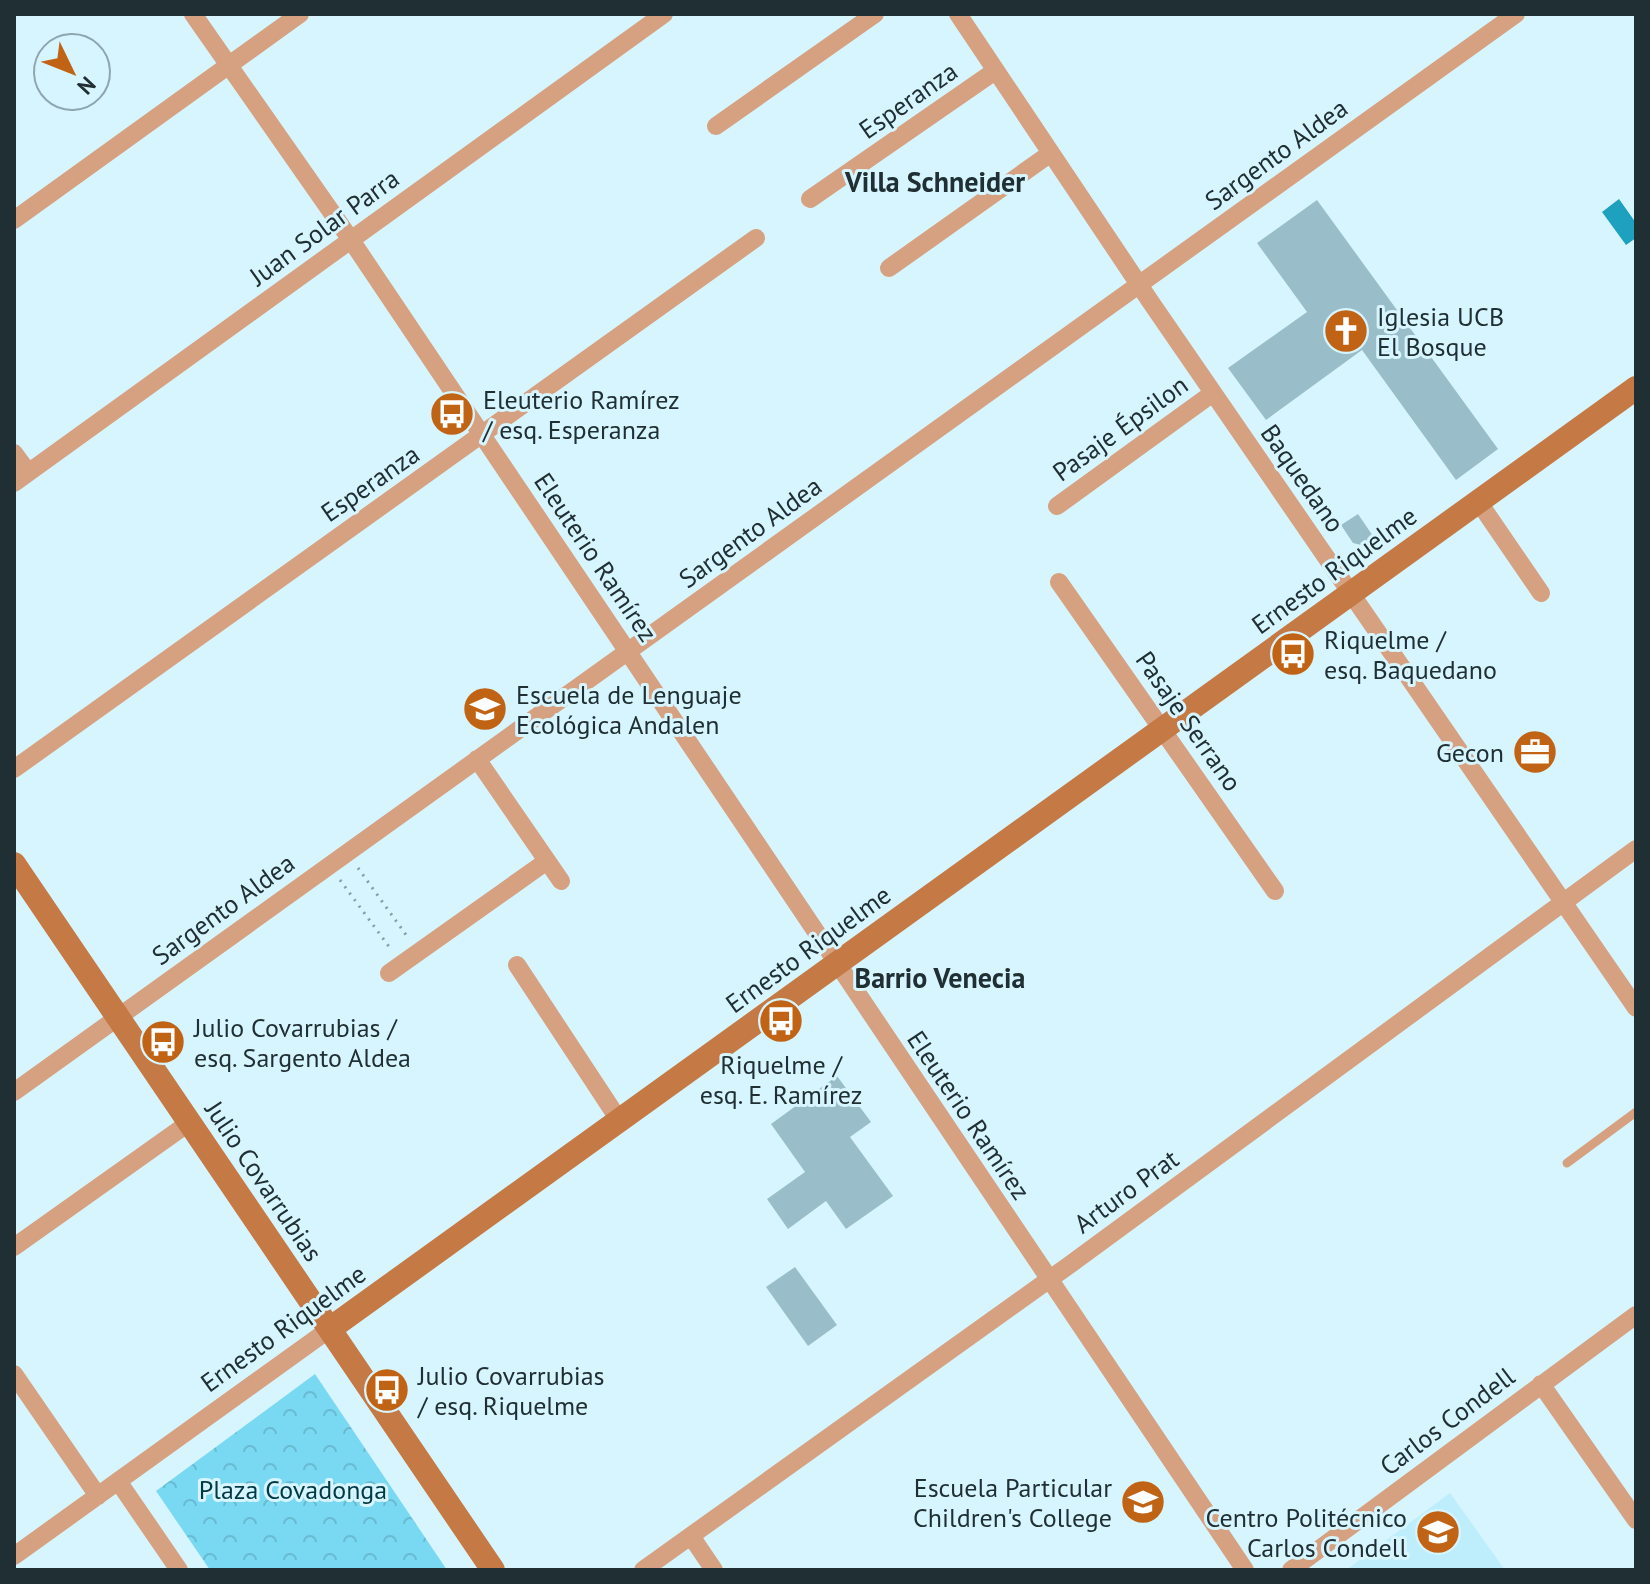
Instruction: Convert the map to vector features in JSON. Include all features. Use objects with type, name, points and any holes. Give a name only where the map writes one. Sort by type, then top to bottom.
[{"type":"street","name":"Eleuterio Ramírez","points":[[193,14],[351,240],[1245,1570]]},
{"type":"street","points":[[14,220],[300,14]]},
{"type":"street","name":"Juan Solar Parra","points":[[21,478],[663,14]]},
{"type":"street","points":[[716,126],[875,14]]},
{"type":"street","name":"Baquedano","points":[[958,14],[1139,285],[1636,1008]]},
{"type":"street","name":"Sargento Aldea","points":[[14,1092],[1516,14]]},
{"type":"street","name":"Esperanza","points":[[810,199],[995,71]]},
{"type":"street","points":[[889,268],[1051,153]]},
{"type":"street","name":"Esperanza","points":[[14,769],[756,238]]},
{"type":"street","name":"Ernesto Riquelme","points":[[14,1556],[1636,388]]},
{"type":"street","name":"Pasaje Épsilon","points":[[1057,506],[1213,393]]},
{"type":"street","points":[[14,453],[21,478]]},
{"type":"street","points":[[1478,501],[1541,593]]},
{"type":"street","name":"Pasaje Serrano","points":[[1059,582],[1275,891]]},
{"type":"street","points":[[477,759],[561,881]]},
{"type":"street","name":"Arturo Prat","points":[[643,1570],[1048,1280],[1636,849]]},
{"type":"street","points":[[396,969],[547,861]]},
{"type":"street","name":"Julio Covarrubias","points":[[14,864],[493,1570]]},
{"type":"street","points":[[517,965],[619,1120]]},
{"type":"street","points":[[14,1247],[190,1122]]},
{"type":"street","name":"Carlos Condell","points":[[1291,1570],[1636,1315]]},
{"type":"street","points":[[14,1374],[98,1496]]},
{"type":"street","points":[[1541,1384],[1636,1520]]},
{"type":"street","points":[[118,1481],[179,1570]]},
{"type":"street","points":[[691,1536],[714,1570]]},
{"type":"lane","points":[[1567,1163],[1636,1112]]},
{"type":"path","points":[[358,868],[419,952]]},
{"type":"path","points":[[340,880],[396,969]]},
{"type":"shaded area","points":[[1619,199],[1636,223],[1636,238],[1626,245],[1602,212]]},
{"type":"shaded area","name":"Centro Politécnico Carlos Condell","points":[[1450,1493],[1505,1570],[1346,1570]]},
{"type":"green space","name":"Plaza Covadonga","points":[[315,1374],[447,1570],[210,1570],[156,1491]]},
{"type":"building","name":"Iglesia UCB El Bosque","points":[[1317,200],[1498,449],[1456,480],[1362,350],[1266,420],[1228,368],[1307,312],[1257,243]]},
{"type":"building","points":[[1358,514],[1375,539],[1365,546],[1353,543],[1341,525]]},
{"type":"building","name":"Gecon","points":[[1547,732],[1557,747],[1524,772],[1513,757]]},
{"type":"building","points":[[837,1076],[871,1122],[850,1137],[893,1196],[846,1229],[826,1201],[788,1229],[767,1199],[805,1172],[771,1124]]},
{"type":"building","points":[[795,1267],[837,1325],[808,1346],[766,1287]]},
{"type":"place","name":"Iglesia UCB El Bosque","points":[[1346,331]]},
{"type":"place","name":"Eleuterio Ramírez / esq. Esperanza","points":[[452,414]]},
{"type":"place","name":"Riquelme / esq. Baquedano","points":[[1293,654]]},
{"type":"place","name":"Escuela de Lenguaje Ecológica Andalen","points":[[485,709]]},
{"type":"place","name":"Gecon","points":[[1535,752]]},
{"type":"place","name":"Riquelme / esq. E. Ramírez","points":[[781,1021]]},
{"type":"place","name":"Julio Covarrubias / esq. Sargento Aldea","points":[[163,1042]]},
{"type":"place","name":"Julio Covarrubias / esq. Riquelme","points":[[387,1390]]},
{"type":"place","name":"Escuela Particular Children's College","points":[[1143,1502]]},
{"type":"place","name":"Centro Politécnico Carlos Condell","points":[[1438,1532]]},
{"type":"district","name":"Villa Schneider","points":[[935,181]]},
{"type":"district","name":"Barrio Venecia","points":[[940,977]]}]
